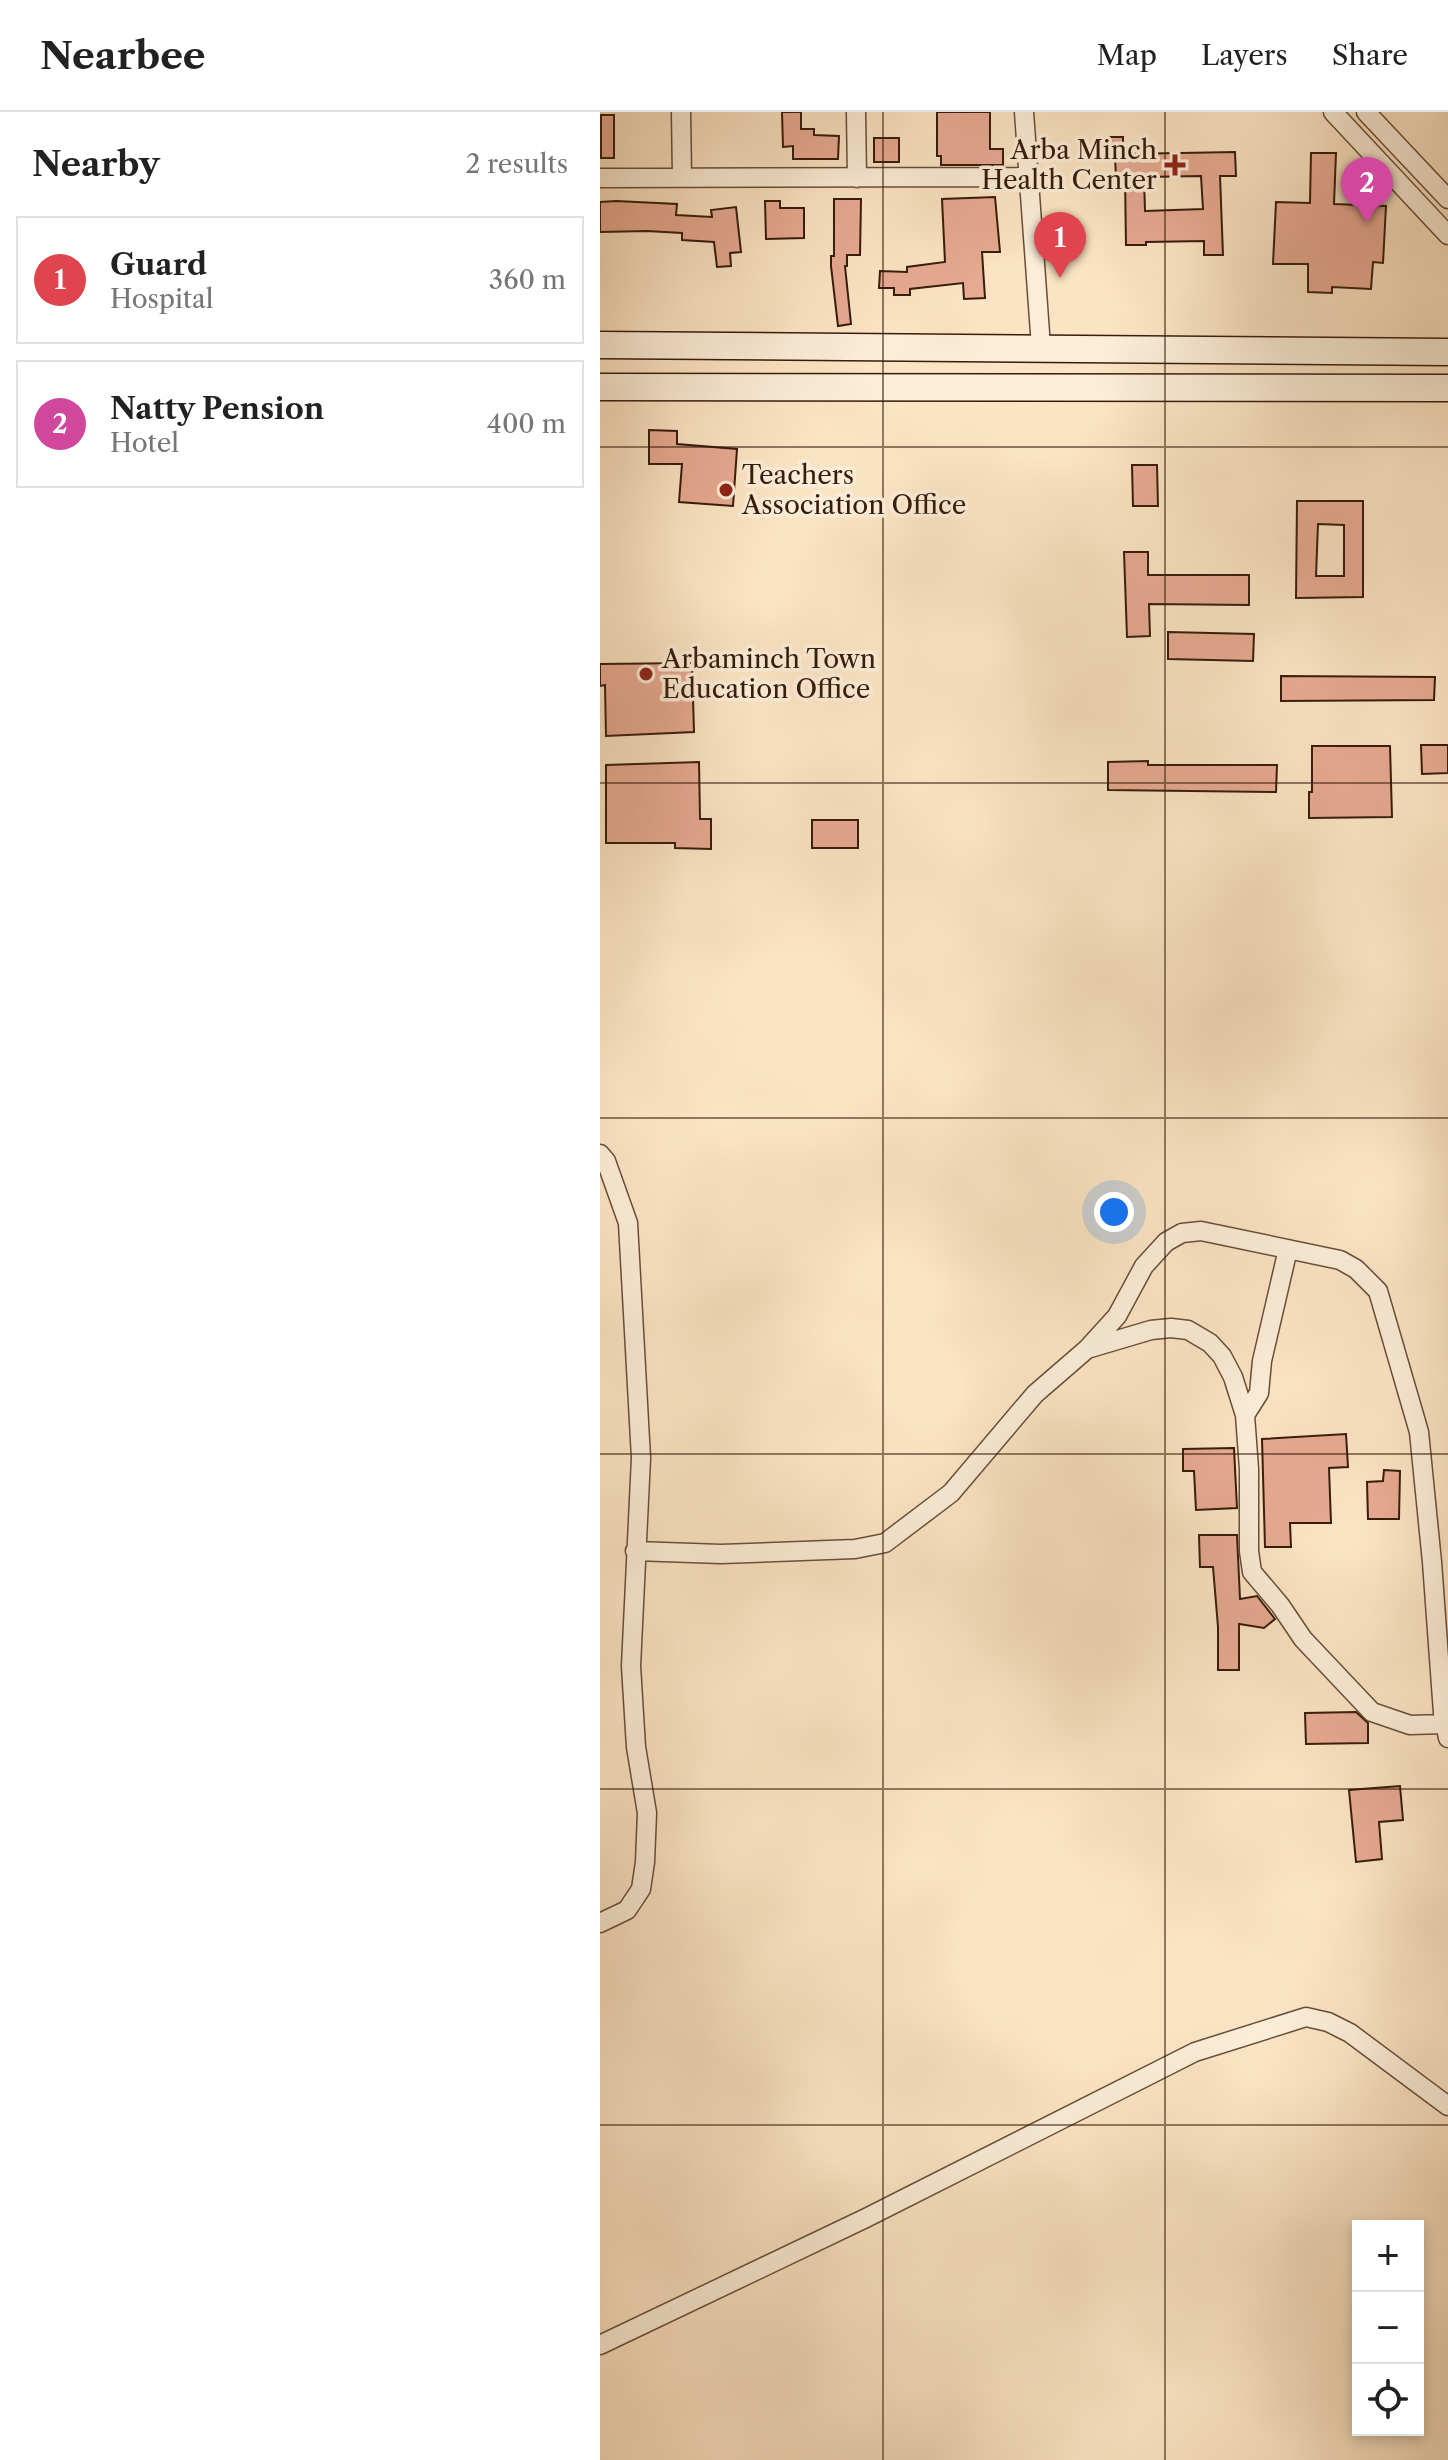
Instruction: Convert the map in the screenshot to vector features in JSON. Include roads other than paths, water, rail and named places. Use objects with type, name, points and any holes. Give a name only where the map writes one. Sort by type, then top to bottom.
[{"type":"main road","points":[[600,345],[1448,352]]},
{"type":"main road","points":[[1338,352],[1338,387]]},
{"type":"main road","points":[[600,387],[1448,388]]},
{"type":"street","points":[[681,112],[682,177]]},
{"type":"street","points":[[856,112],[857,178]]},
{"type":"street","points":[[1024,112],[1041,347]]},
{"type":"street","points":[[1333,112],[1448,235]]},
{"type":"street","points":[[1366,112],[1448,199]]},
{"type":"street","points":[[600,178],[1028,177]]},
{"type":"street","points":[[600,1154],[606,1161],[628,1223],[641,1458],[631,1666],[636,1747],[647,1813],[641,1889],[627,1910],[600,1923]]},
{"type":"street","points":[[635,1551],[721,1554],[855,1549],[885,1543],[951,1493],[1035,1394],[1087,1349],[1117,1316],[1144,1266],[1166,1242],[1182,1233],[1201,1231],[1340,1260],[1356,1269],[1378,1291],[1419,1432],[1447,1731],[1410,1725],[1372,1712],[1303,1639],[1252,1572],[1245,1415],[1233,1377],[1222,1356],[1210,1343],[1188,1330],[1171,1328],[1151,1330],[1087,1349]]},
{"type":"street","points":[[1245,1415],[1259,1393],[1262,1361],[1288,1249]]},
{"type":"street","points":[[600,2345],[866,2218],[1195,2052],[1306,2017],[1328,2022],[1350,2033],[1448,2106]]},
{"type":"place","name":"Arba Minch Health Center","points":[[1175,165]]},
{"type":"place","name":"Natty Pension","points":[[1367,223]]},
{"type":"place","name":"Guard","points":[[1060,278]]},
{"type":"place","name":"Teachers Association Office","points":[[726,490]]},
{"type":"place","name":"Arbaminch Town Education Office","points":[[646,674]]}]
